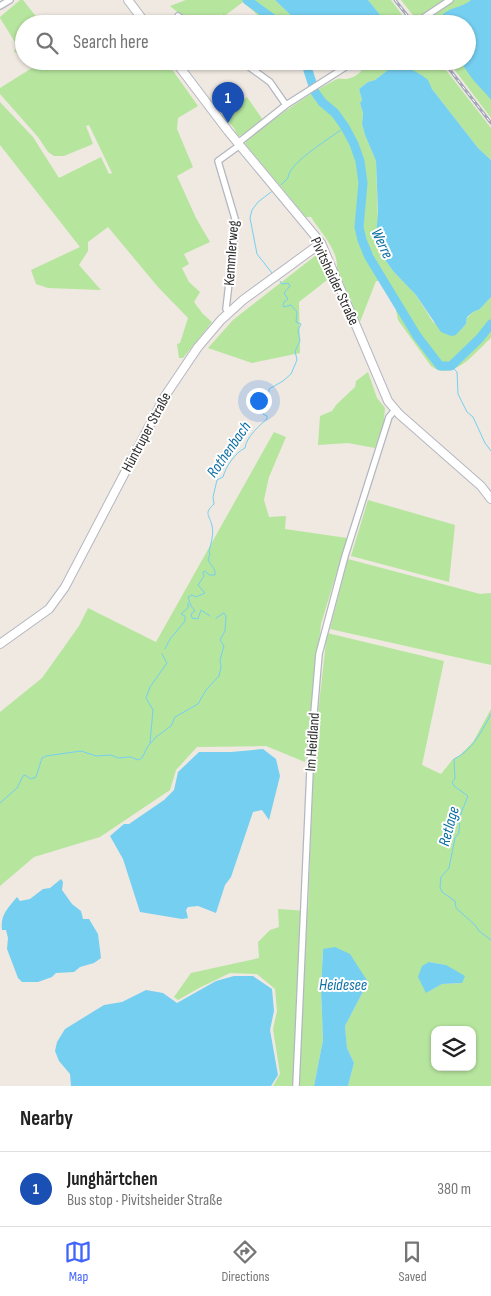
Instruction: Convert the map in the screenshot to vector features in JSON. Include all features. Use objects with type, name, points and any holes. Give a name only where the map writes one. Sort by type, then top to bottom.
[{"type":"main road","points":[[128,0],[139,15]]},
{"type":"main road","name":"Pivitsheider Straße","points":[[182,70],[239,144],[321,243],[383,391],[395,410],[481,486],[491,499]]},
{"type":"main road","name":"Hüntruper Straße","points":[[0,644],[49,609],[61,593],[171,384],[198,347],[243,300],[321,243]]},
{"type":"street","points":[[0,6],[10,0]]},
{"type":"street","points":[[428,15],[450,0]]},
{"type":"street","points":[[253,70],[270,82],[286,105]]},
{"type":"street","points":[[239,144],[286,105],[341,70]]},
{"type":"street","name":"Kemmlerweg","points":[[230,312],[226,309],[236,222],[218,162],[239,144]]},
{"type":"street","name":"Im Heidland","points":[[296,1086],[311,748],[319,654],[345,556],[389,418],[395,410]]},
{"type":"green space","points":[[20,0],[23,0],[35,15],[15,15],[15,42],[0,17]]},
{"type":"green space","points":[[186,0],[275,0],[291,15],[258,15],[243,2],[226,15],[181,15],[170,6]]},
{"type":"green space","points":[[368,0],[391,0],[402,15],[380,15]]},
{"type":"green space","points":[[401,0],[491,0],[491,118],[455,70],[476,70],[476,15],[413,15]]},
{"type":"green space","points":[[29,70],[172,70],[198,106],[178,118],[177,129],[193,167],[177,176],[196,218],[210,242],[184,254],[189,264],[182,268],[189,282],[200,292],[194,302],[212,322],[183,358],[179,358],[177,344],[180,343],[188,318],[158,287],[108,227],[88,242],[88,251],[79,265],[101,290],[48,288],[36,284],[31,270],[80,247],[0,145],[0,102],[33,137],[59,178],[101,157],[109,174],[112,173],[89,125],[86,126],[93,144],[64,156],[54,156],[48,152],[38,137],[0,94],[0,88]]},
{"type":"green space","points":[[388,70],[359,89],[362,100],[360,103],[363,113],[362,124],[376,161],[381,254],[393,271],[416,295],[433,322],[456,335],[466,324],[467,318],[473,312],[480,309],[491,297],[491,338],[463,364],[447,371],[431,366],[398,320],[395,305],[379,281],[376,281],[360,322],[337,268],[337,261],[332,247],[311,217],[306,217],[245,144],[247,139],[312,93],[336,79],[354,77],[361,71]]},
{"type":"green space","points":[[411,70],[446,70],[491,128],[491,160],[478,148],[429,85]]},
{"type":"green space","points":[[247,97],[263,120],[243,135],[238,136],[234,128],[221,115]]},
{"type":"green space","points":[[315,256],[321,258],[327,280],[299,302],[300,353],[252,363],[208,348],[233,320]]},
{"type":"green space","points":[[368,372],[377,398],[385,408],[384,421],[375,448],[348,443],[318,445],[320,416],[332,411],[355,387],[356,381]]},
{"type":"green space","points":[[274,432],[286,437],[269,477],[264,500],[269,517],[286,516],[285,529],[347,538],[321,624],[305,762],[266,746],[197,747],[176,770],[170,790],[100,837],[34,857],[0,886],[0,712],[42,678],[79,626],[88,608],[156,642]]},
{"type":"green space","points":[[368,500],[455,525],[449,582],[351,556]]},
{"type":"green space","points":[[348,559],[480,594],[491,593],[491,665],[330,629]]},
{"type":"green space","points":[[327,633],[444,661],[422,765],[441,774],[453,759],[459,756],[473,742],[491,709],[491,1086],[348,1086],[354,1063],[347,1048],[345,1026],[368,982],[323,949],[321,989],[323,1040],[314,1086],[273,1086],[280,1074],[273,1029],[277,1011],[275,989],[257,974],[230,973],[178,1000],[174,997],[191,973],[259,958],[258,942],[270,930],[279,927],[278,909],[308,911],[314,749]],"holes":[[[429,962],[446,965],[462,983],[442,984],[426,993]]]},
{"type":"water","points":[[275,0],[368,0],[380,15],[291,15]]},
{"type":"water","points":[[471,0],[491,0],[491,100],[466,70],[476,70],[476,15],[443,15]]},
{"type":"water","points":[[388,70],[412,70],[423,76],[428,80],[432,89],[478,148],[491,160],[491,297],[480,309],[467,317],[466,324],[456,335],[451,336],[441,332],[416,295],[393,271],[381,254],[376,237],[378,212],[376,161],[362,124],[363,113],[360,103],[362,100],[359,89],[368,82],[375,80]]},
{"type":"water","points":[[263,749],[276,759],[280,776],[269,820],[262,810],[253,812],[231,877],[225,885],[216,913],[198,906],[188,907],[186,910],[188,918],[182,919],[140,912],[123,859],[110,836],[124,824],[129,824],[164,800],[174,790],[178,772],[199,752]]},
{"type":"water","points":[[61,879],[63,882],[62,890],[72,904],[81,911],[83,919],[89,919],[98,934],[101,958],[94,963],[80,967],[74,972],[56,973],[52,977],[38,982],[22,982],[18,978],[7,949],[8,938],[6,930],[2,930],[3,916],[17,897],[20,901],[30,899],[43,889],[50,888]]},
{"type":"water","name":"Heidesee","points":[[335,947],[350,954],[368,982],[345,1026],[347,1048],[354,1063],[348,1086],[314,1086],[323,1040],[321,989],[323,949]]},
{"type":"water","points":[[429,962],[446,965],[465,976],[462,983],[442,984],[426,993],[418,977],[422,966]]},
{"type":"water","points":[[234,976],[253,976],[272,989],[274,1011],[270,1030],[278,1075],[271,1086],[71,1086],[70,1074],[59,1061],[55,1051],[57,1042],[65,1029],[104,1005],[122,1002],[146,990],[163,993],[177,1003],[216,981]]},
{"type":"waterway","name":"Werre","points":[[247,0],[268,15]]},
{"type":"waterway","name":"Werre","points":[[308,70],[315,92],[322,102],[335,113],[354,144],[360,161],[363,183],[359,227],[362,240],[369,257],[417,336],[440,366],[451,366],[480,338],[491,324]]},
{"type":"waterway","name":"Rothenbach","points":[[281,185],[288,178],[295,165],[345,127]]},
{"type":"waterway","name":"Rothenbach","points":[[271,192],[258,202],[252,210],[250,218],[257,254],[272,273]]},
{"type":"waterway","name":"Rothenbach","points":[[210,616],[201,610],[198,619],[192,618],[191,614],[195,611],[188,597],[192,595],[196,597],[205,593],[198,585],[204,576],[203,572],[215,575],[214,568],[208,560],[213,532],[208,512],[214,504],[213,497],[217,480],[223,477],[231,460],[245,448],[257,428],[267,419],[261,408],[260,394],[266,395],[269,389],[291,374],[297,360],[295,351],[300,341],[298,330],[301,324],[296,322],[297,312],[291,305],[284,307],[283,305],[288,299],[284,293],[290,286],[288,283],[282,284],[280,281]]},
{"type":"waterway","name":"Retlage","points":[[451,366],[457,372],[458,394],[491,451]]},
{"type":"waterway","points":[[165,649],[170,639],[185,621],[185,616],[181,614],[188,608],[188,603]]},
{"type":"waterway","name":"Rothenbach","points":[[0,803],[17,788],[23,776],[25,775],[31,779],[36,777],[42,758],[46,756],[81,751],[96,756],[111,755],[118,758],[131,757],[138,760],[142,758],[148,746],[156,737],[171,726],[175,717],[198,704],[206,690],[219,676],[220,660],[224,646],[220,640],[225,631],[226,616],[224,613],[216,618]]},
{"type":"waterway","points":[[150,743],[153,710],[146,698],[150,687],[167,663],[162,654]]},
{"type":"waterway","name":"Retlage","points":[[491,714],[471,746],[454,759],[455,779],[452,782],[454,786],[468,796],[460,816],[459,833],[455,838],[449,868],[441,877],[440,887],[442,892],[455,901],[456,908],[491,940]]},
{"type":"railway","points":[[395,0],[407,15]]},
{"type":"railway","points":[[450,70],[491,123]]},
{"type":"place","name":"Junghärtchen","points":[[228,123]]}]
